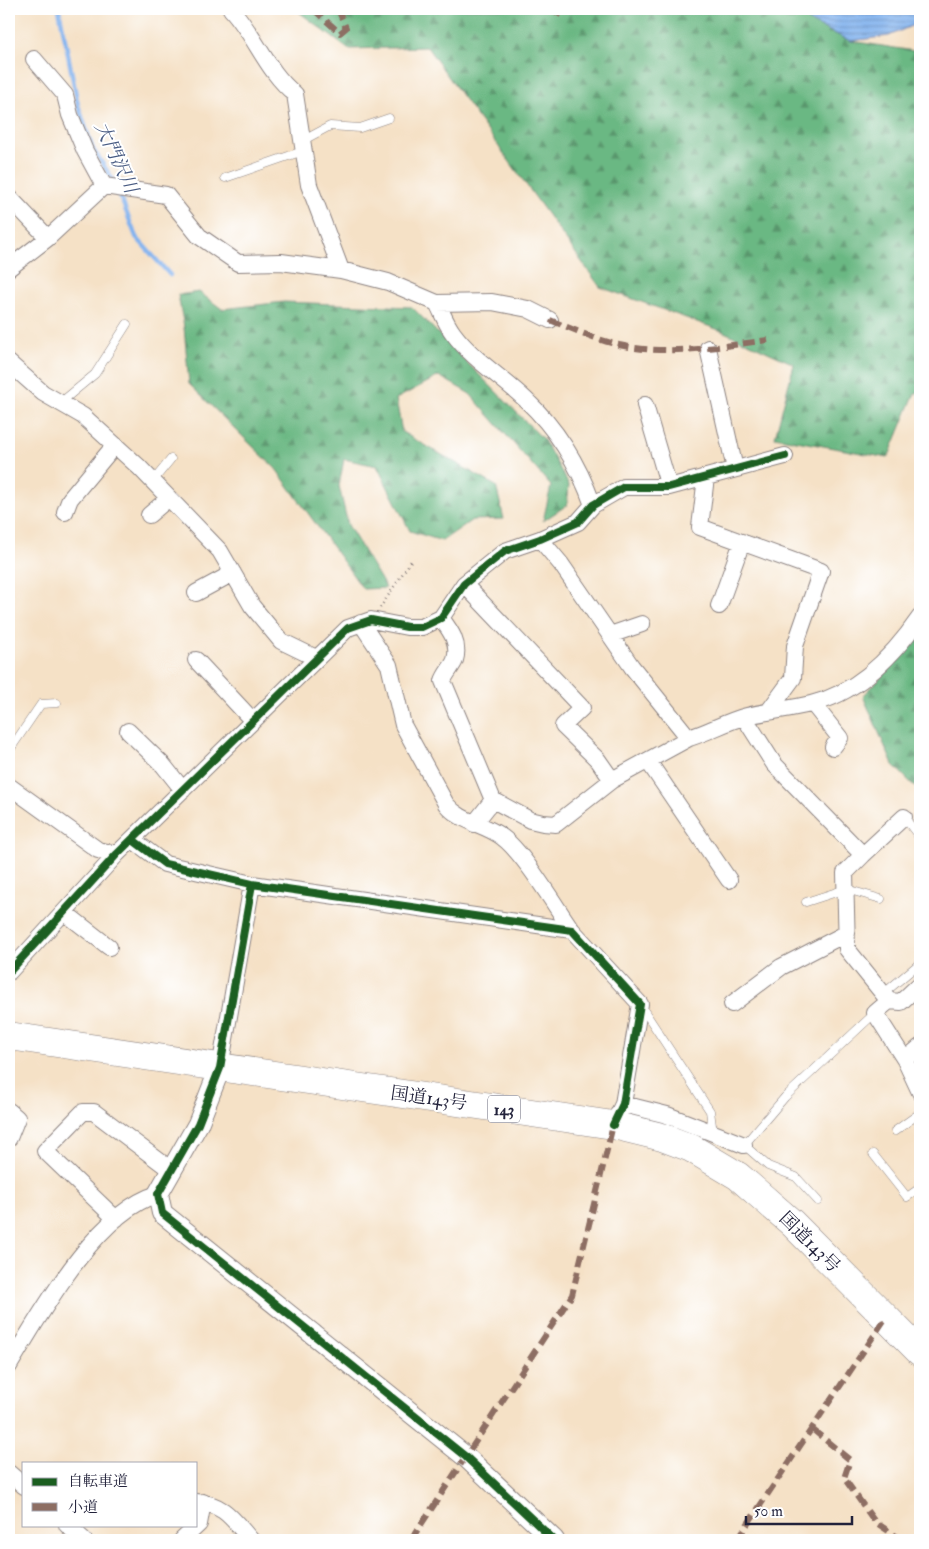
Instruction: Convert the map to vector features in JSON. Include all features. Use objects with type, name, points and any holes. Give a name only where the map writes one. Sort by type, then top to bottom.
[{"type":"highway","name":"国道143号","points":[[9,1036],[220,1068],[618,1114],[662,1137],[690,1148],[738,1176],[792,1223],[920,1352]]},
{"type":"street","points":[[232,9],[246,25],[280,82],[295,94],[309,185],[341,270]]},
{"type":"street","points":[[34,59],[65,95],[85,151],[104,186]]},
{"type":"street","points":[[9,268],[48,238],[104,186]]},
{"type":"street","points":[[104,186],[166,195],[199,236],[238,263],[281,262],[341,270],[388,282],[437,302],[492,302],[528,309],[550,320]]},
{"type":"street","points":[[9,197],[48,238]]},
{"type":"street","points":[[437,302],[452,333],[486,368],[527,400],[568,450],[582,474],[593,505]]},
{"type":"street","points":[[708,348],[735,469]]},
{"type":"street","points":[[9,363],[43,393],[83,416],[153,482],[220,551],[252,606],[281,641],[316,658]]},
{"type":"street","points":[[644,406],[669,487]]},
{"type":"street","points":[[65,512],[70,499],[114,446]]},
{"type":"street","points":[[9,972],[117,854],[348,628],[366,622],[422,627],[441,618],[464,584],[505,551],[540,539],[578,522],[593,505],[624,486],[669,487],[785,456]]},
{"type":"street","points":[[706,477],[700,527],[820,571],[795,646],[793,678],[768,712]]},
{"type":"street","points":[[149,515],[169,498]]},
{"type":"street","points":[[540,539],[561,564],[632,667],[689,738]]},
{"type":"street","points":[[719,606],[742,542]]},
{"type":"street","points":[[196,592],[233,573]]},
{"type":"street","points":[[464,584],[582,708],[563,726],[598,760],[612,780]]},
{"type":"street","points":[[441,618],[454,636],[455,660],[447,670],[443,681],[492,800],[530,820],[543,824],[556,824],[612,780],[689,738],[744,717],[813,704],[842,693],[868,674],[901,645],[920,617]]},
{"type":"street","points":[[366,622],[390,665],[403,725],[446,804],[455,815],[502,837],[516,851],[572,930],[640,1004],[618,1114],[667,1115],[744,1145]]},
{"type":"street","points":[[610,636],[642,624]]},
{"type":"street","points":[[196,660],[253,720]]},
{"type":"street","points":[[813,704],[840,738],[833,747]]},
{"type":"street","points":[[744,717],[774,764],[863,855]]},
{"type":"street","points":[[128,731],[163,765],[183,790]]},
{"type":"street","points":[[648,760],[729,880]]},
{"type":"street","points":[[9,786],[98,850],[117,854]]},
{"type":"street","points":[[474,824],[492,800]]},
{"type":"street","points":[[904,817],[845,873],[847,949],[886,998],[901,1002],[920,984]]},
{"type":"street","points":[[133,840],[165,864],[252,884],[572,930]]},
{"type":"street","points":[[252,884],[220,1068],[198,1124],[158,1194],[162,1213],[466,1457],[554,1540]]},
{"type":"street","points":[[64,912],[109,947]]},
{"type":"street","points":[[732,1004],[780,966],[847,933]]},
{"type":"street","points":[[886,998],[875,1013],[905,1060],[920,1092]]},
{"type":"street","points":[[905,1060],[920,1047]]},
{"type":"street","points":[[9,1111],[17,1118],[9,1138]]},
{"type":"street","points":[[116,1219],[45,1152],[83,1112],[94,1112],[171,1170]]},
{"type":"street","points":[[9,1366],[56,1292],[88,1247],[116,1219],[143,1198],[158,1194]]},
{"type":"street","points":[[9,1473],[22,1484]]},
{"type":"street","points":[[198,1525],[200,1502],[212,1503],[226,1513],[251,1540]]},
{"type":"street","points":[[182,1540],[197,1526]]},
{"type":"lane","points":[[225,178],[303,146],[330,126],[360,128],[389,118]]},
{"type":"lane","points":[[60,403],[95,374],[126,324]]},
{"type":"lane","points":[[153,482],[171,458]]},
{"type":"lane","points":[[9,751],[40,704],[57,703]]},
{"type":"lane","points":[[904,817],[920,838]]},
{"type":"lane","points":[[806,902],[846,889],[881,899]]},
{"type":"lane","points":[[886,998],[920,963]]},
{"type":"lane","points":[[640,1004],[710,1111],[713,1133]]},
{"type":"lane","points":[[818,1201],[796,1177],[768,1166],[744,1145],[785,1097],[875,1013]]},
{"type":"lane","points":[[895,1131],[920,1113]]},
{"type":"lane","points":[[873,1154],[907,1197],[920,1188]]},
{"type":"path","points":[[366,622],[411,561]]},
{"type":"green space","points":[[295,9],[812,9],[808,21],[851,41],[920,52],[920,392],[914,395],[888,458],[775,437],[794,364],[722,331],[600,287],[427,47],[348,49]]},
{"type":"green space","points":[[199,292],[222,309],[284,302],[412,307],[544,440],[569,485],[567,505],[543,521],[551,486],[470,394],[439,376],[396,399],[402,432],[496,486],[504,519],[472,520],[442,541],[410,531],[377,466],[344,459],[339,486],[348,525],[386,588],[363,589],[276,469],[189,384],[184,327],[178,295]]},
{"type":"green space","points":[[920,637],[920,792],[893,765],[863,696]]},
{"type":"water","points":[[812,9],[920,9],[920,22],[889,36],[851,41],[808,21]]},
{"type":"waterway","name":"大門沢川","points":[[59,9],[78,105],[93,149],[115,183]]},
{"type":"waterway","name":"大門沢川","points":[[119,193],[136,237],[170,275]]},
{"type":"marked path","points":[[313,9],[340,33],[346,28],[338,9]]},
{"type":"marked path","points":[[551,9],[566,18]]},
{"type":"marked path","points":[[550,320],[601,340],[619,345],[656,350],[693,349],[768,340]]},
{"type":"marked path","points":[[411,1540],[572,1295],[613,1125]]},
{"type":"marked path","points":[[737,1540],[885,1319]]},
{"type":"marked path","points":[[812,1429],[850,1460],[844,1478],[875,1522],[902,1540]]},
{"type":"cycle path","points":[[9,972],[117,854],[348,628],[371,620],[407,627],[422,627],[441,618],[464,584],[505,551],[540,539],[578,522],[593,505],[624,487],[669,487],[785,456]]},
{"type":"cycle path","points":[[133,840],[165,864],[252,884],[572,930],[640,1004],[623,1104],[613,1125]]},
{"type":"cycle path","points":[[252,884],[220,1068],[198,1124],[158,1194],[162,1213],[466,1457],[554,1540]]}]
